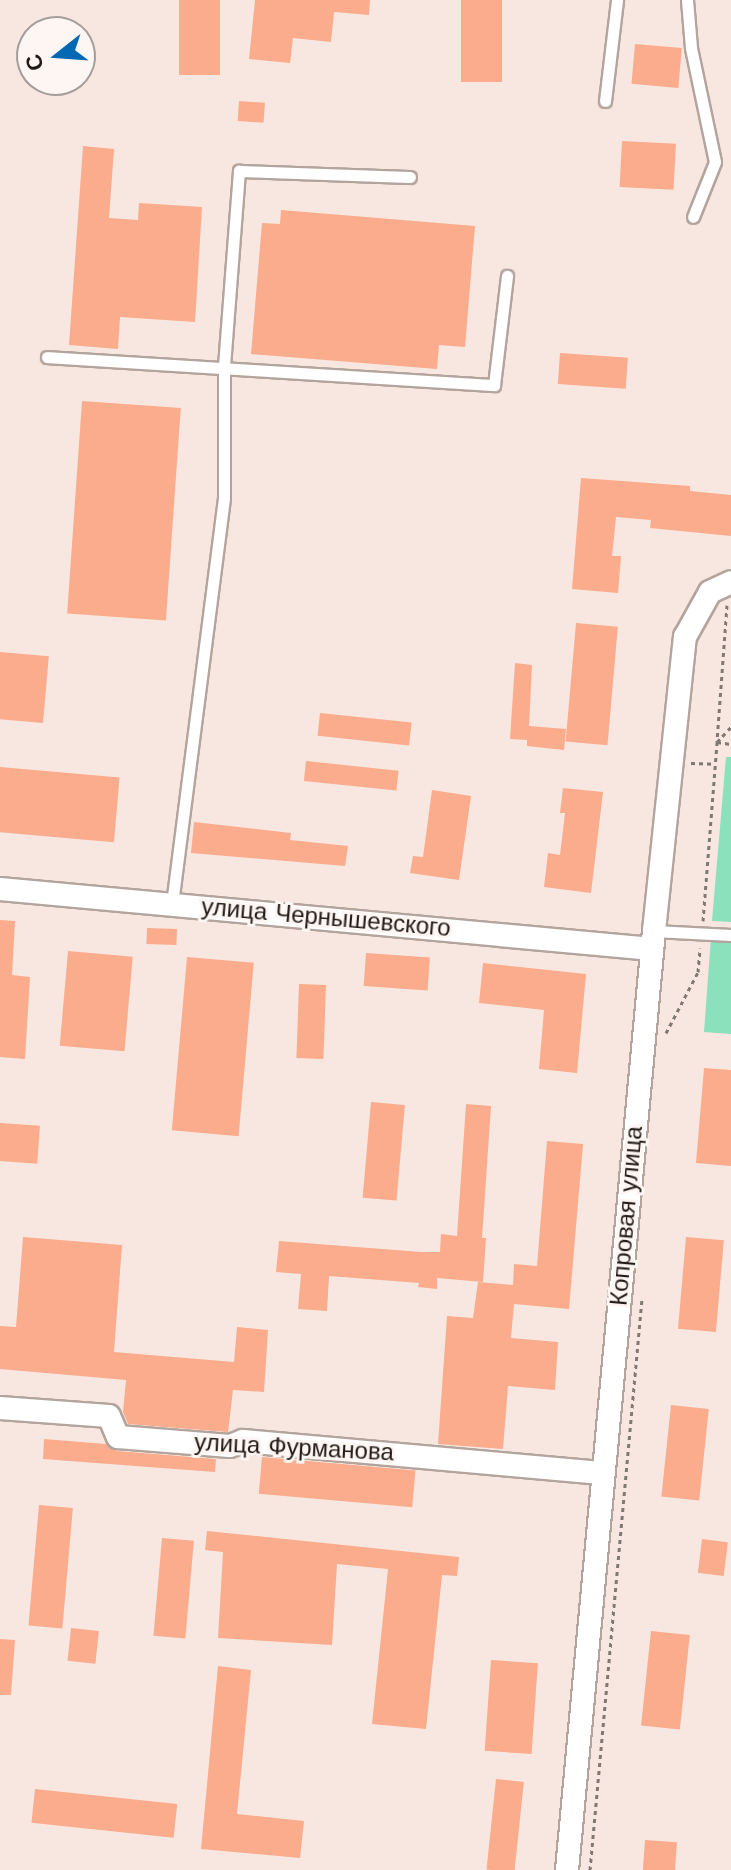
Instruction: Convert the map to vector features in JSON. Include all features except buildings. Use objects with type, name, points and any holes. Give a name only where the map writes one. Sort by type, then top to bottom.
[{"type":"street","name":"Копровая улица","points":[[567,1870],[653,940],[685,637],[710,592],[730,582]]},
{"type":"street","name":"улица Чернышевского","points":[[0,889],[653,940]]},
{"type":"street","name":"улица Фурманова","points":[[0,1408],[109,1416],[118,1437],[230,1446],[243,1441],[602,1473]]},
{"type":"lane","points":[[605,101],[617,0]]},
{"type":"lane","points":[[687,0],[691,48],[715,162],[693,217]]},
{"type":"lane","points":[[172,904],[224,498],[224,366],[239,171],[410,177]]},
{"type":"lane","points":[[47,357],[494,385],[507,276]]},
{"type":"lane","points":[[653,940],[702,934],[731,935]]},
{"type":"path","points":[[664,1038],[698,972],[730,582]]},
{"type":"path","points":[[717,742],[731,727]]},
{"type":"path","points":[[717,742],[731,744]]},
{"type":"path","points":[[690,763],[715,764]]},
{"type":"path","points":[[590,1870],[642,1293]]},
{"type":"green space","points":[[726,757],[731,757],[731,922],[712,921]]},
{"type":"green space","points":[[711,937],[731,939],[731,1034],[704,1032]]}]
